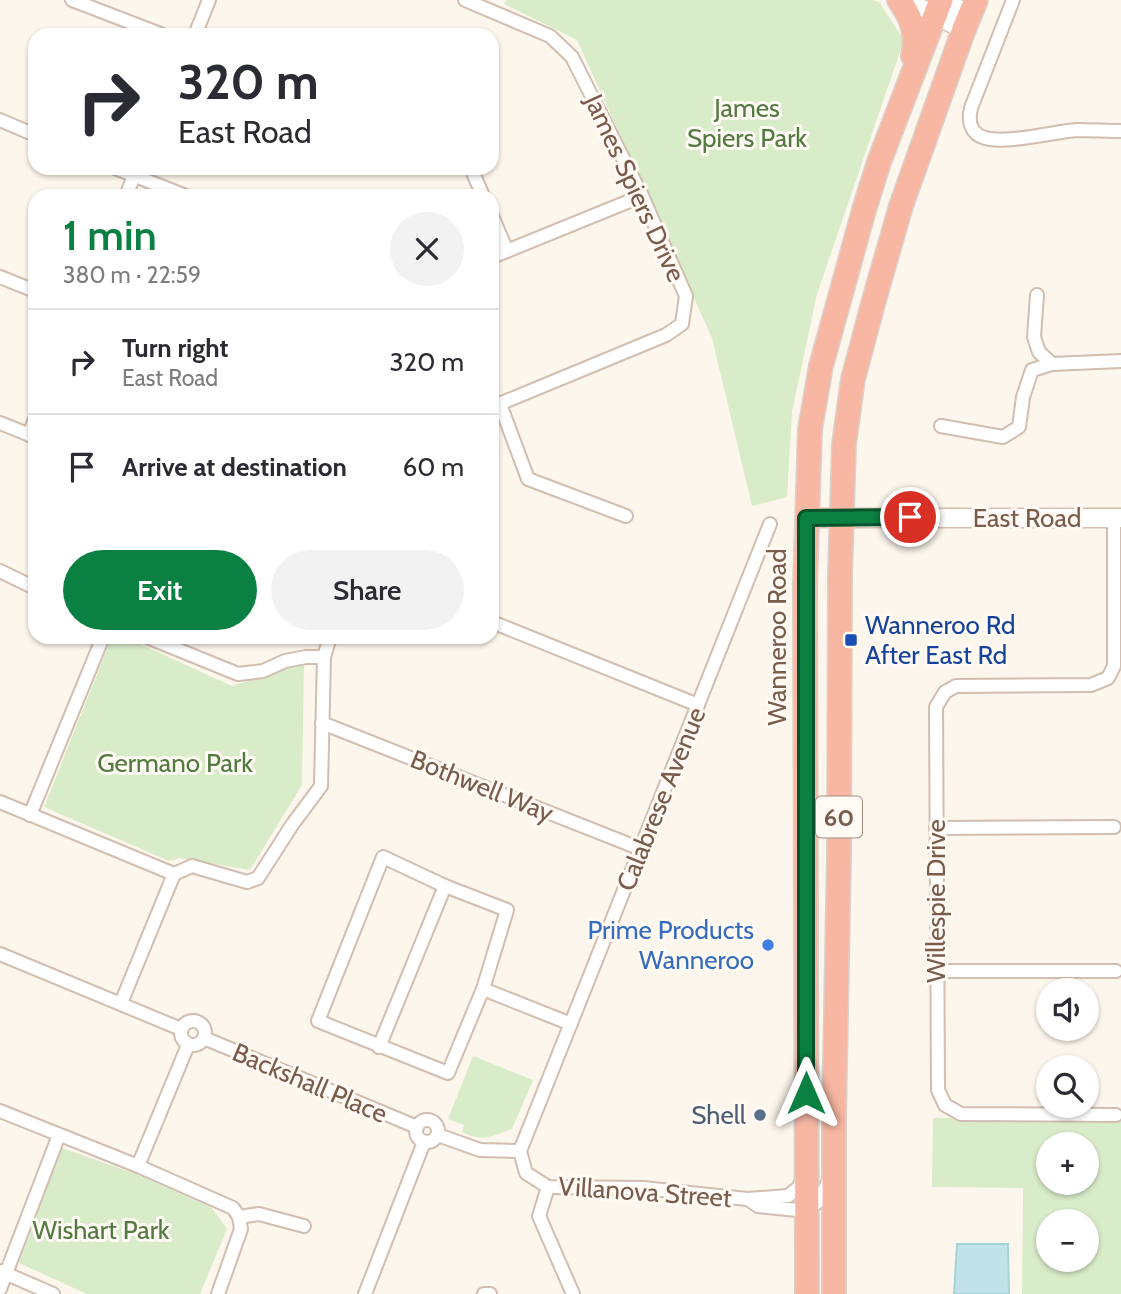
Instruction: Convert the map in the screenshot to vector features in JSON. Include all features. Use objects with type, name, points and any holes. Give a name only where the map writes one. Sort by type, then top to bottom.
[{"type":"highway","points":[[901,0],[915,33],[909,83]]},
{"type":"highway","name":"Wanneroo Road","points":[[807,1294],[797,1211],[806,1174],[804,841],[806,518],[810,429],[821,366],[864,210],[939,5]]},
{"type":"highway","name":"60","points":[[834,1294],[841,517],[844,443],[853,379],[901,206],[970,15]]},
{"type":"highway","name":"60","points":[[806,951],[813,918],[814,818],[818,810],[826,808],[839,817]]},
{"type":"highway","points":[[834,1265],[844,1294]]},
{"type":"street","points":[[72,0],[145,28]]},
{"type":"street","points":[[198,28],[209,0]]},
{"type":"street","name":"James Spiers Drive","points":[[465,0],[484,3],[500,14],[550,36],[572,57],[642,196],[686,296],[682,324],[666,335],[499,405]]},
{"type":"street","points":[[500,14],[506,0]]},
{"type":"street","points":[[901,0],[939,5],[970,15]]},
{"type":"street","points":[[1013,0],[971,108],[968,118],[972,129],[985,138],[1004,139],[1078,130],[1121,131]]},
{"type":"street","points":[[0,120],[28,132]]},
{"type":"street","points":[[129,189],[134,176],[168,189]]},
{"type":"street","points":[[499,254],[642,196]]},
{"type":"street","points":[[499,232],[507,251]]},
{"type":"street","points":[[0,277],[28,288]]},
{"type":"street","points":[[1037,295],[1034,337],[1038,352],[1052,364]]},
{"type":"street","points":[[941,426],[1003,437],[1019,427],[1023,397],[1032,370],[1052,364],[1121,361]]},
{"type":"street","points":[[499,413],[527,479],[626,516]]},
{"type":"street","points":[[0,423],[28,434]]},
{"type":"street","name":"East Road","points":[[806,518],[1118,518]]},
{"type":"street","name":"Willespie Drive","points":[[1116,1115],[961,1114],[945,1105],[938,1090],[936,707],[945,692],[956,686],[1091,685],[1108,678],[1114,666],[1118,518]]},
{"type":"street","name":"Calabrese Avenue","points":[[520,1151],[770,524]]},
{"type":"street","points":[[0,571],[28,584]]},
{"type":"street","points":[[499,625],[698,705]]},
{"type":"street","points":[[30,815],[100,644]]},
{"type":"street","points":[[164,644],[238,674],[262,671],[285,661],[324,657]]},
{"type":"street","points":[[121,1003],[174,874],[192,866],[247,882],[258,878],[321,786],[324,657],[328,644]]},
{"type":"street","name":"Bothwell Way","points":[[322,723],[641,849]]},
{"type":"street","points":[[0,802],[174,874]]},
{"type":"street","points":[[936,828],[1114,827]]},
{"type":"street","points":[[383,857],[445,886],[507,910],[483,989],[448,1073],[318,1021],[383,857]]},
{"type":"street","points":[[379,1046],[445,886]]},
{"type":"street","points":[[0,954],[181,1029]]},
{"type":"street","points":[[936,971],[1116,971]]},
{"type":"street","points":[[483,989],[571,1024]]},
{"type":"street","points":[[195,1021],[203,1026],[204,1038],[199,1044],[188,1045],[181,1038],[181,1029],[187,1022],[195,1021]]},
{"type":"street","name":"Backshall Place","points":[[204,1038],[416,1127]]},
{"type":"street","points":[[138,1166],[188,1045]]},
{"type":"street","points":[[0,1111],[138,1166],[233,1208],[239,1217],[241,1229],[222,1293]]},
{"type":"street","points":[[429,1120],[436,1124],[438,1135],[432,1141],[424,1142],[418,1138],[416,1127],[422,1121],[429,1120]]},
{"type":"street","points":[[0,1289],[3,1272],[59,1135]]},
{"type":"street","points":[[438,1135],[480,1150],[520,1151]]},
{"type":"street","points":[[365,1294],[424,1142]]},
{"type":"street","name":"Villanova Street","points":[[520,1151],[526,1173],[548,1187],[643,1188],[747,1199],[788,1196],[798,1188],[806,1174]]},
{"type":"street","points":[[797,1211],[823,1194],[834,1170]]},
{"type":"street","points":[[548,1187],[539,1216],[573,1294]]},
{"type":"street","name":"Villanova Street","points":[[747,1199],[758,1206],[797,1211]]},
{"type":"street","points":[[239,1217],[259,1214],[304,1226]]},
{"type":"street","points":[[3,1272],[54,1294]]},
{"type":"street","points":[[484,1294],[490,1294]]},
{"type":"green space","name":"James Spiers Park","points":[[507,0],[873,0],[879,2],[904,40],[817,294],[792,412],[787,497],[752,506],[712,338],[577,40],[504,4]]},
{"type":"green space","name":"Germano Park","points":[[109,644],[140,644],[232,686],[304,662],[302,785],[250,870],[180,858],[169,861],[44,807]]},
{"type":"green space","points":[[473,1056],[533,1080],[512,1129],[482,1138],[462,1132],[464,1125],[448,1119]]},
{"type":"green space","points":[[933,1118],[1121,1119],[1121,1294],[1022,1294],[1023,1188],[932,1187]]},
{"type":"green space","name":"Wishart Park","points":[[62,1148],[133,1173],[211,1207],[227,1229],[200,1294],[87,1294],[19,1263]]},
{"type":"water","points":[[957,1244],[1008,1244],[1009,1294],[954,1294]]},
{"type":"place","name":"Wanneroo Rd After East Rd","points":[[851,640]]},
{"type":"place","name":"Prime Products Wanneroo","points":[[768,945]]},
{"type":"place","name":"Shell","points":[[760,1115]]},
{"type":"route","points":[[806,1093],[806,518],[910,517]]}]
